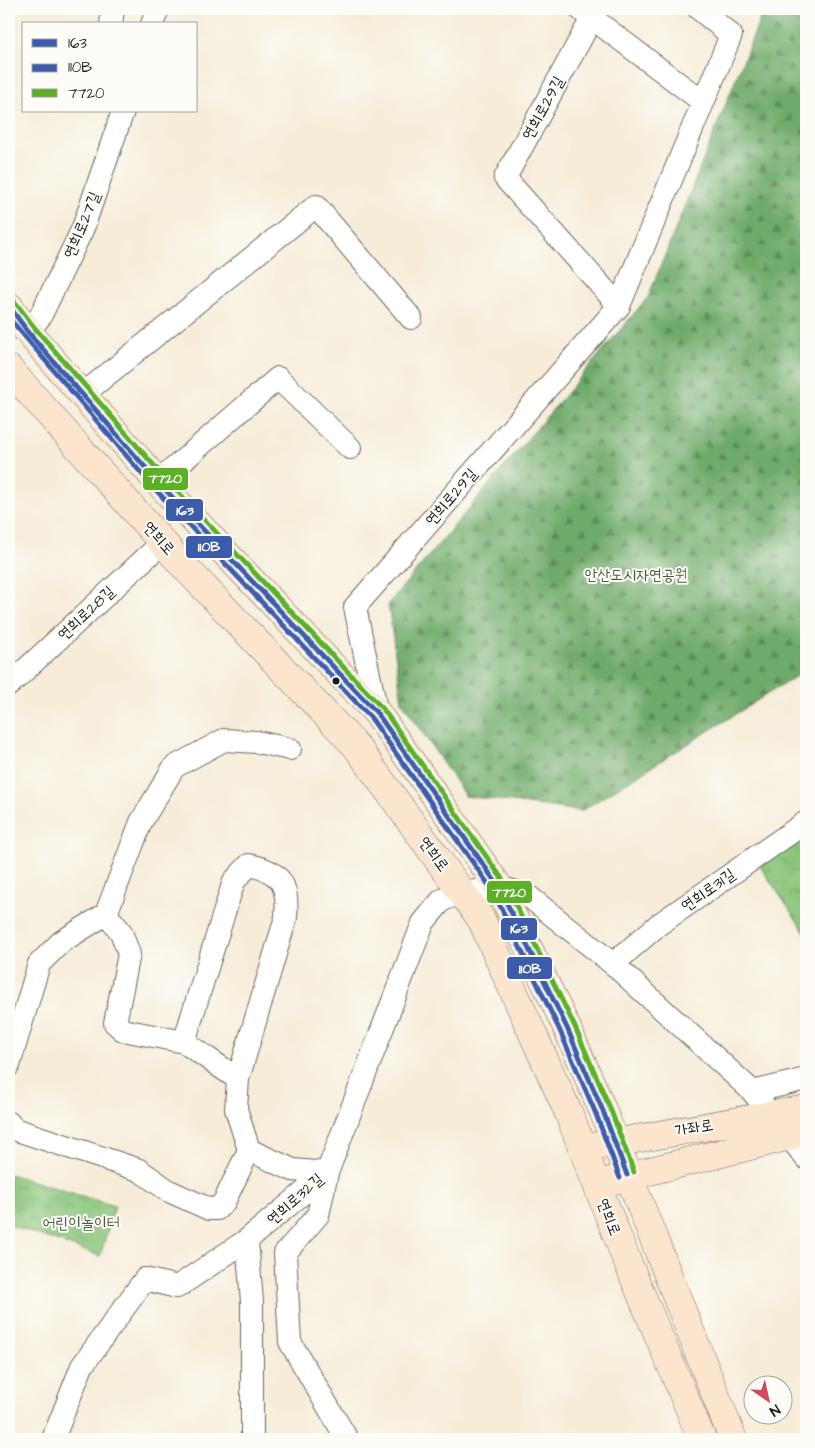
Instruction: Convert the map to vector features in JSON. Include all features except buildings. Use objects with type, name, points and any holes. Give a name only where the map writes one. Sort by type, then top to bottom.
[{"type":"main road","name":"연희로","points":[[9,306],[28,332],[158,482],[377,714],[499,887],[570,1036],[603,1111],[732,1439]]},
{"type":"main road","name":"연희로","points":[[9,369],[163,542],[356,746],[481,919],[569,1114],[582,1150],[702,1439]]},
{"type":"main road","name":"가좌로","points":[[582,1150],[614,1142],[797,1142],[806,1109]]},
{"type":"main road","points":[[597,1185],[627,1175],[797,1142]]},
{"type":"street","points":[[110,22],[113,9]]},
{"type":"street","points":[[153,22],[158,9]]},
{"type":"street","name":"연희로29길","points":[[377,714],[355,607],[619,306],[731,35],[699,9]]},
{"type":"street","name":"연희로29길","points":[[619,306],[505,178],[586,14],[703,102]]},
{"type":"street","name":"연희로27길","points":[[28,332],[40,317],[83,228],[123,112]]},
{"type":"street","points":[[82,395],[316,206],[411,318]]},
{"type":"street","points":[[158,482],[278,378],[350,448]]},
{"type":"street","name":"연희로28길","points":[[9,685],[163,542]]},
{"type":"street","points":[[9,1065],[39,964],[61,942],[106,914],[140,822],[174,767],[224,740],[257,742],[290,749]]},
{"type":"street","name":"연희로31길","points":[[614,964],[658,925],[806,822]]},
{"type":"street","points":[[9,1123],[14,1129],[139,1170],[170,1191],[209,1209],[217,1209],[224,1202],[249,1150],[236,1109],[238,1079],[286,917],[288,898],[282,882],[267,868],[249,865],[234,881],[184,1042]]},
{"type":"street","points":[[499,887],[527,895],[614,964],[753,1092],[797,1142]]},
{"type":"street","name":"연희로32길","points":[[54,1439],[82,1366],[145,1279],[177,1287],[247,1240],[326,1173],[423,922],[442,900],[462,892],[499,887]]},
{"type":"street","points":[[106,914],[121,932],[129,954],[115,1023],[123,1030],[184,1042],[238,1079]]},
{"type":"street","points":[[753,1092],[806,1080]]},
{"type":"street","points":[[249,1150],[293,1170],[326,1173],[318,1215],[285,1253],[290,1342],[347,1439]]},
{"type":"street","points":[[247,1240],[252,1302],[252,1439]]},
{"type":"green space","name":"안산도시자연공원","points":[[764,9],[806,9],[806,670],[581,811],[465,796],[402,702],[388,604],[648,297]]},
{"type":"green space","points":[[806,835],[806,934],[760,866]]},
{"type":"green space","name":"어린이놀이터","points":[[9,1174],[115,1206],[100,1256],[9,1225]]},
{"type":"transit line","name":"7720","points":[[15,302],[34,327],[164,477],[383,709],[505,883],[574,1025],[610,1108],[634,1172]]},
{"type":"transit line","name":"163","points":[[9,306],[28,332],[158,482],[377,713],[499,887],[567,1028],[603,1111],[627,1175]]},
{"type":"transit line","name":"110B","points":[[9,318],[153,487],[371,718],[493,891],[560,1031],[596,1114],[620,1178]]}]
